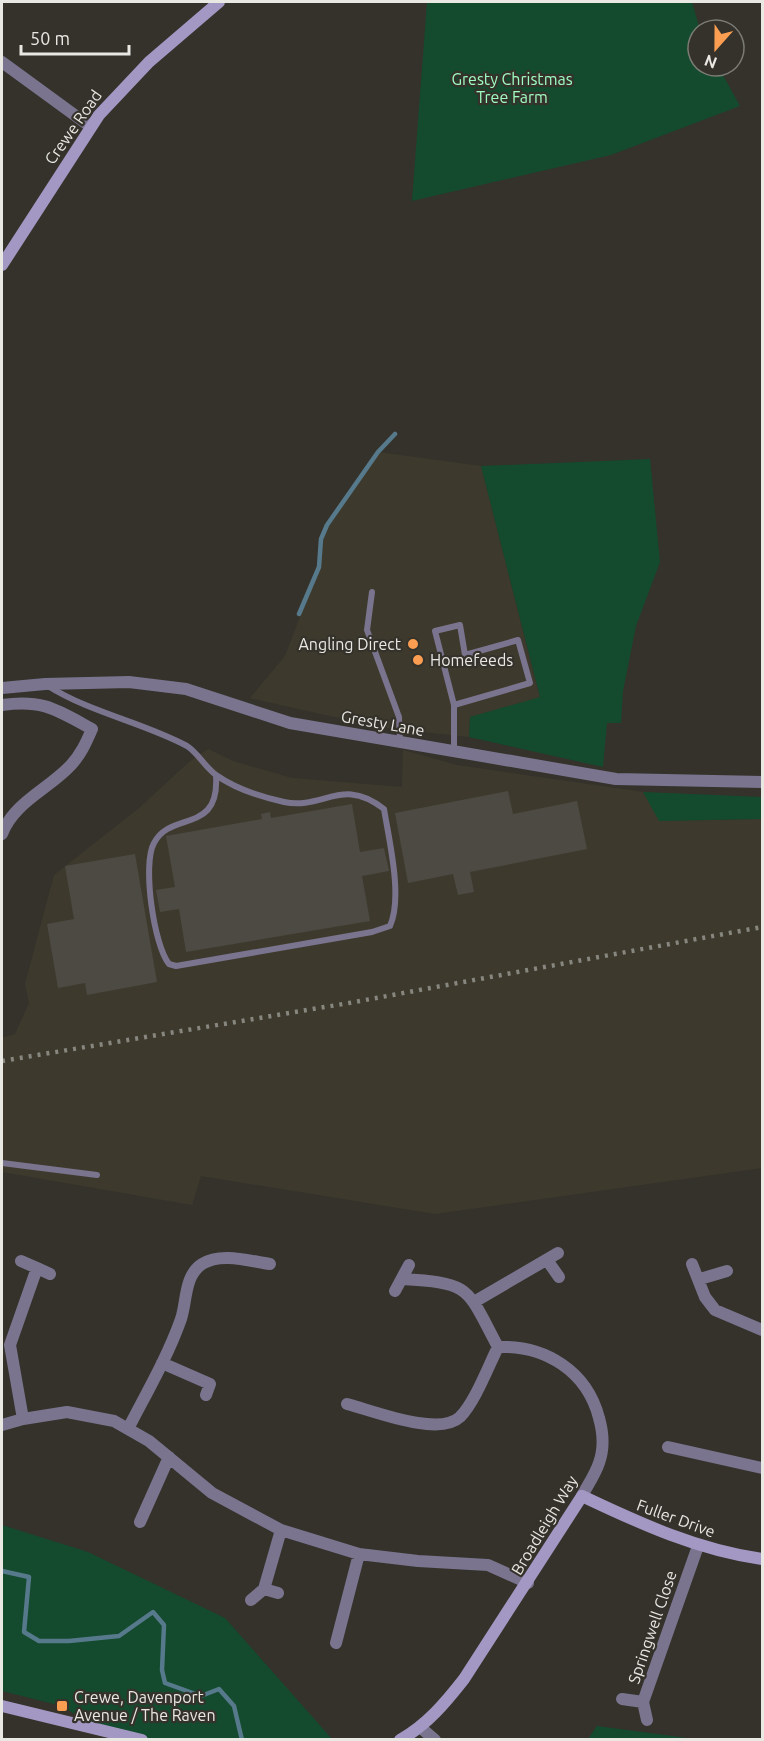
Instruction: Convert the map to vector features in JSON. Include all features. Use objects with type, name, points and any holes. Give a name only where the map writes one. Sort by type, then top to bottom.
[{"type":"street","name":"Crewe Road","points":[[2,265],[91,127],[113,99],[149,62],[219,2]]},
{"type":"street","points":[[2,62],[91,127]]},
{"type":"street","name":"Gresty Lane","points":[[2,687],[129,682],[186,689],[290,723],[616,780],[762,782]]},
{"type":"street","points":[[2,705],[27,701],[56,709],[92,729],[83,750],[69,767],[32,795],[2,834]]},
{"type":"street","points":[[474,1302],[558,1253]]},
{"type":"street","points":[[129,1427],[162,1363],[181,1318],[190,1278],[197,1268],[208,1261],[221,1258],[270,1264]]},
{"type":"street","points":[[547,1260],[559,1277]]},
{"type":"street","points":[[21,1261],[50,1274]]},
{"type":"street","points":[[692,1264],[700,1279],[705,1297],[715,1310],[762,1330]]},
{"type":"street","points":[[395,1291],[409,1265]]},
{"type":"street","points":[[23,1419],[10,1345],[36,1268]]},
{"type":"street","points":[[700,1279],[727,1271]]},
{"type":"street","points":[[347,1404],[435,1426],[451,1423],[465,1410],[498,1347],[474,1302],[464,1290],[449,1283],[402,1279]]},
{"type":"street","name":"Broadleigh Way","points":[[400,1740],[420,1726],[445,1703],[464,1679],[528,1583],[582,1496],[599,1463],[602,1450],[601,1424],[593,1400],[578,1377],[555,1359],[527,1348],[498,1347]]},
{"type":"street","points":[[162,1363],[210,1384]]},
{"type":"street","points":[[2,1425],[53,1413],[97,1416],[129,1427],[212,1492],[281,1530],[359,1554],[418,1561],[488,1564],[528,1583]]},
{"type":"street","points":[[668,1447],[762,1468]]},
{"type":"street","points":[[140,1522],[169,1458]]},
{"type":"street","name":"Fuller Drive","points":[[582,1496],[698,1546],[762,1559]]},
{"type":"street","points":[[251,1600],[264,1589],[281,1530]]},
{"type":"street","name":"Springwell Close","points":[[647,1720],[643,1702],[698,1546]]},
{"type":"street","points":[[336,1643],[359,1554]]},
{"type":"street","points":[[264,1589],[278,1593]]},
{"type":"street","points":[[622,1699],[643,1702]]},
{"type":"street","points":[[2,1706],[142,1740]]},
{"type":"street","points":[[420,1726],[435,1740]]},
{"type":"lane","points":[[372,592],[367,630],[399,717],[400,743]]},
{"type":"lane","points":[[454,705],[530,683],[518,640],[465,655],[460,625],[435,631],[454,705],[454,752]]},
{"type":"lane","points":[[45,684],[68,698],[188,747],[216,775],[259,796],[288,803],[352,793],[372,799],[384,809],[394,875],[394,918],[390,926],[372,932],[176,966],[169,964],[160,946],[149,886],[153,843],[163,832],[196,819],[210,807],[217,794],[216,775]]},
{"type":"lane","points":[[2,1163],[97,1176]]},
{"type":"shaded area","points":[[378,452],[481,466],[540,698],[470,717],[469,737],[379,727],[250,698],[285,656],[319,567],[321,539],[327,525]]},
{"type":"shaded area","points":[[208,749],[233,761],[292,778],[402,787],[403,750],[457,765],[643,792],[660,821],[762,819],[762,1168],[435,1214],[201,1176],[192,1205],[2,1172],[2,1038],[15,1034],[29,1003],[25,984],[54,875],[138,809],[189,762]]},
{"type":"green space","name":"Gresty Christmas Tree Farm","points":[[427,2],[692,2],[697,18],[686,18],[686,78],[725,78],[740,106],[611,155],[412,201]]},
{"type":"green space","points":[[650,459],[660,562],[636,626],[623,691],[621,723],[607,723],[603,767],[469,737],[470,717],[540,697],[481,466]]},
{"type":"green space","points":[[643,792],[762,797],[762,819],[659,821]]},
{"type":"green space","points":[[2,1525],[88,1552],[225,1618],[332,1739],[142,1739],[94,1727],[62,1706],[2,1691]]},
{"type":"green space","points":[[597,1726],[695,1739],[588,1739]]},
{"type":"building","points":[[508,791],[513,814],[577,801],[587,849],[470,872],[474,892],[458,895],[453,874],[408,883],[395,813]]},
{"type":"building","points":[[352,804],[360,852],[384,848],[389,871],[362,876],[370,921],[186,952],[179,909],[160,912],[156,890],[175,887],[166,836],[262,819],[261,814],[270,812],[271,818]]},
{"type":"building","points":[[135,854],[157,982],[87,995],[85,983],[58,988],[47,924],[74,919],[65,866]]},
{"type":"waterway","points":[[299,614],[319,567],[321,539],[327,525],[378,452],[395,434]]},
{"type":"waterway","points":[[2,1571],[29,1577],[24,1632],[39,1641],[69,1641],[119,1636],[153,1612],[164,1625],[162,1670],[165,1683],[201,1696],[219,1689],[234,1706],[242,1740]]},
{"type":"railway","points":[[2,1061],[349,1003],[762,927]]},
{"type":"place","name":"Angling Direct","points":[[413,644]]},
{"type":"place","name":"Homefeeds","points":[[418,660]]},
{"type":"place","name":"Crewe, Davenport Avenue / The Raven","points":[[62,1706]]}]
